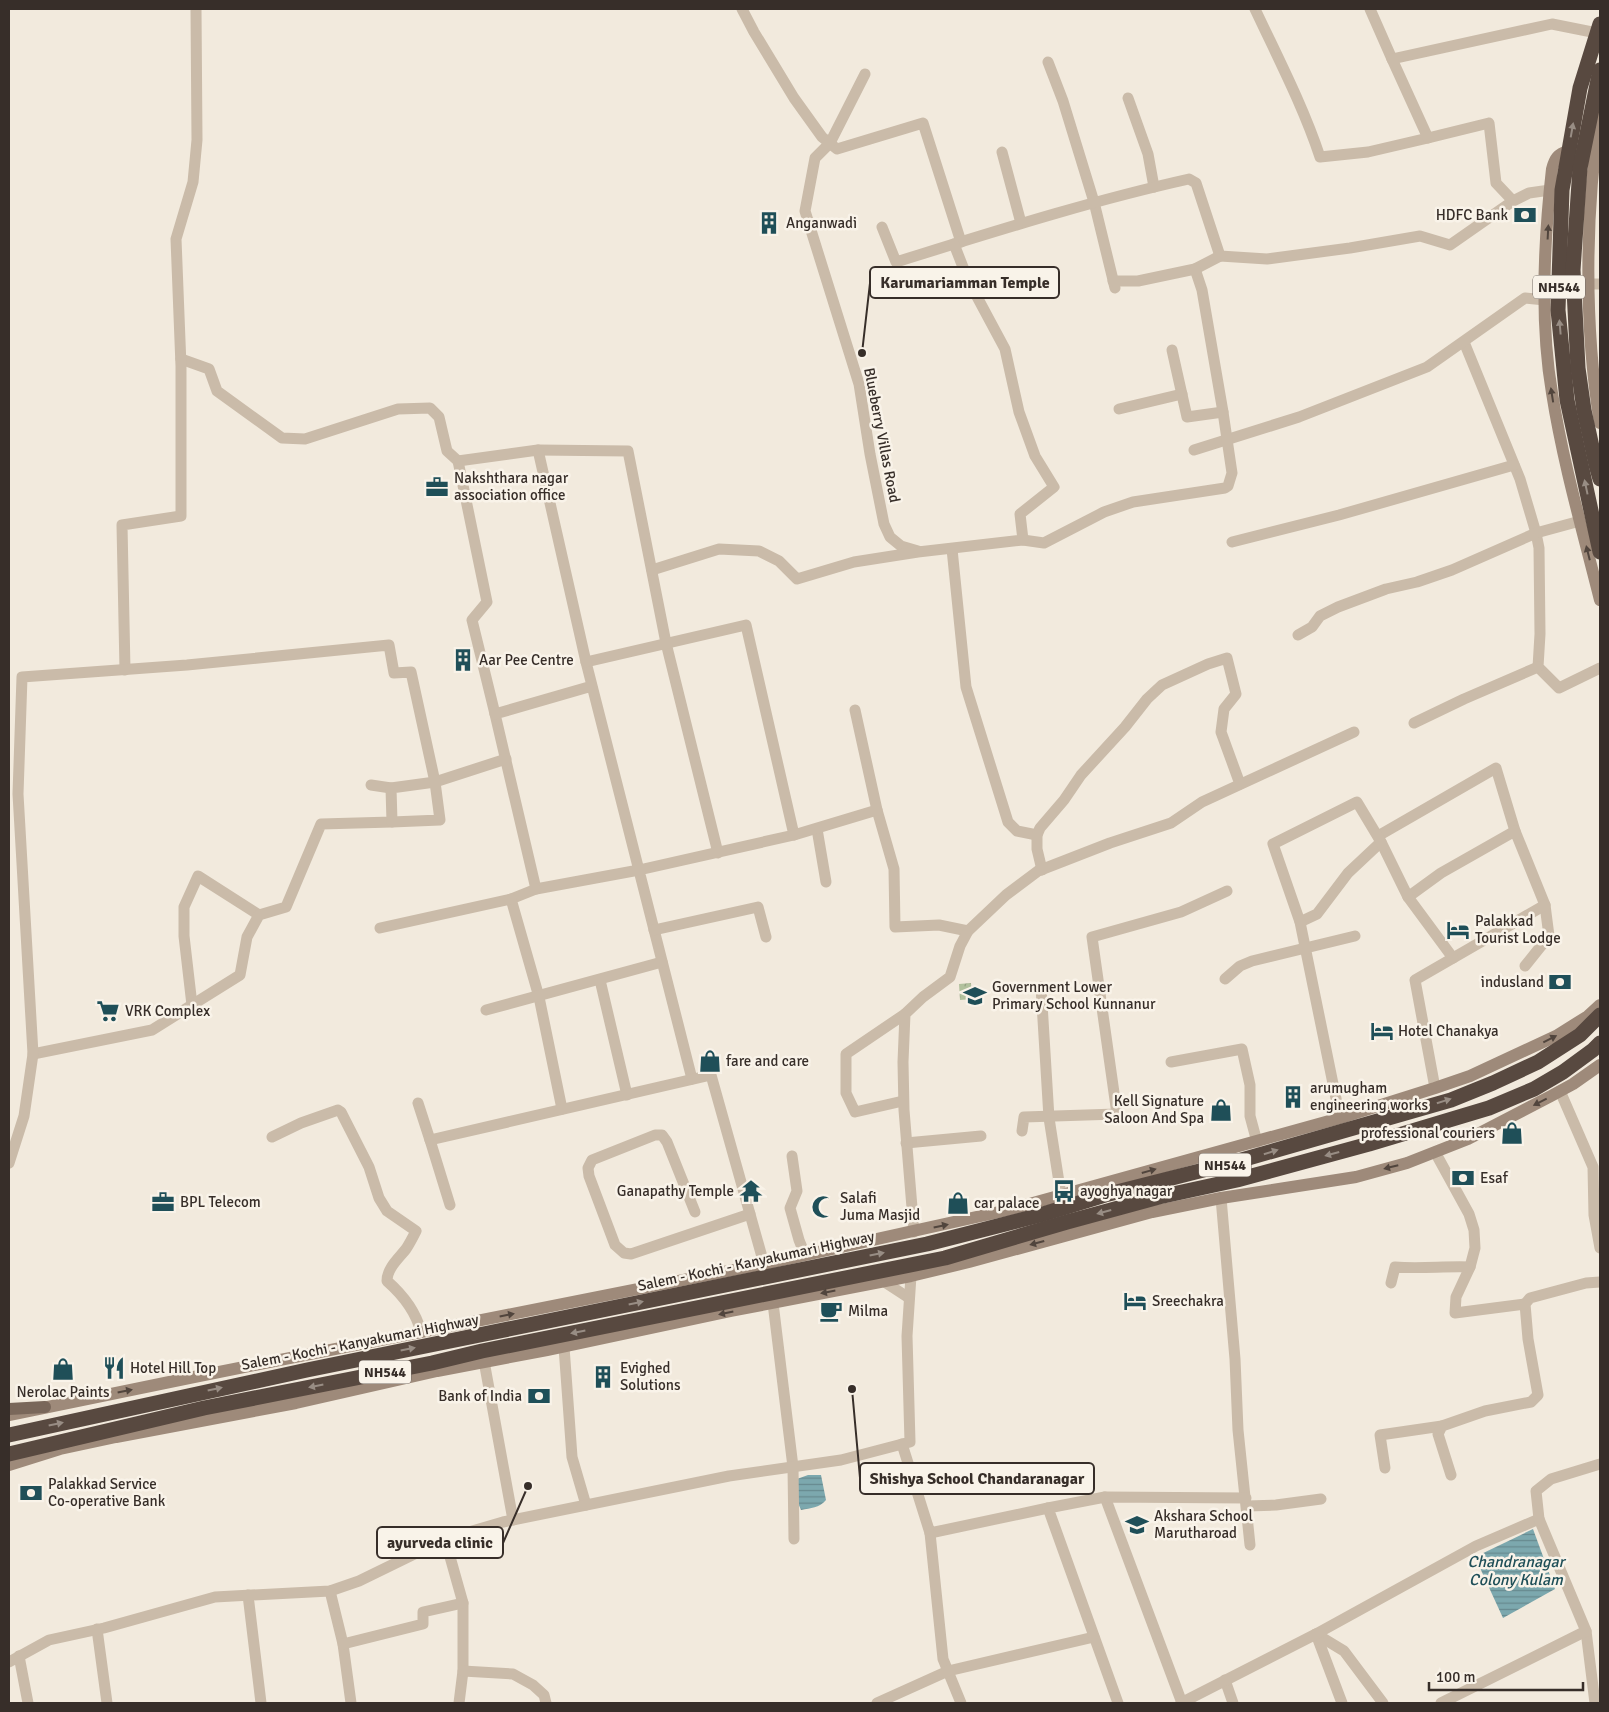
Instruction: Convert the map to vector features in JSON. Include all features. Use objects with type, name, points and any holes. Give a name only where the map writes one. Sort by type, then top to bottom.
[{"type":"highway","name":"NH544","points":[[1599,28],[1580,88],[1562,190],[1558,310],[1567,400],[1600,552]]},
{"type":"highway","name":"NH544","points":[[1600,70],[1580,168],[1573,270],[1578,368],[1584,410],[1600,479]]},
{"type":"highway","name":"Salem - Kochi - Kanyakumari Highway","points":[[9,1435],[195,1393],[927,1244],[974,1232],[1105,1195],[1232,1163],[1450,1100],[1538,1062],[1580,1034],[1600,1015]]},
{"type":"highway","name":"NH544","points":[[9,1454],[204,1408],[945,1258],[1159,1197],[1237,1180],[1489,1108],[1534,1089],[1562,1072],[1600,1043]]},
{"type":"main road","points":[[9,1409],[45,1407]]},
{"type":"street","points":[[125,670],[122,525],[181,516],[181,359],[176,239],[193,182],[197,140],[196,9]]},
{"type":"street","points":[[742,9],[794,98],[822,137],[837,149],[924,123],[968,280],[1005,349],[1019,412],[1035,456],[1054,487],[1020,514],[1023,540]]},
{"type":"street","points":[[1255,9],[1296,94],[1320,157],[1368,152],[1489,123],[1496,183],[1502,208]]},
{"type":"street","points":[[1374,10],[1392,59],[1428,138]]},
{"type":"street","points":[[1392,59],[1552,24],[1599,28]]},
{"type":"street","points":[[1048,62],[1063,101],[1094,202],[1114,285],[1195,269],[1220,256],[1267,258],[1350,248],[1420,236],[1450,245],[1513,201],[1529,193],[1550,190]]},
{"type":"street","name":"Blueberry Villas Road","points":[[865,74],[830,143],[816,158],[805,211],[859,384],[884,524],[890,537],[901,546],[922,552]]},
{"type":"street","points":[[1128,98],[1148,154],[1154,187]]},
{"type":"street","points":[[1600,114],[1593,365],[1600,423]]},
{"type":"street","points":[[1568,151],[1560,153],[1554,159],[1550,190],[1546,338],[1551,392],[1563,450],[1600,600]]},
{"type":"street","points":[[1002,152],[1021,223]]},
{"type":"street","points":[[882,227],[896,262],[1094,202],[1190,179],[1196,183],[1220,256]]},
{"type":"street","points":[[1496,183],[1513,201]]},
{"type":"street","points":[[652,570],[719,549],[759,551],[779,561],[796,579],[854,562],[1023,540],[1044,542],[1104,512],[1133,502],[1226,488],[1232,473],[1202,290],[1195,269]]},
{"type":"street","points":[[1194,450],[1299,417],[1426,367],[1525,298],[1546,300]]},
{"type":"street","points":[[1464,342],[1520,480],[1536,533],[1539,558],[1540,634],[1538,667],[1559,688],[1600,668]]},
{"type":"street","points":[[1172,350],[1187,417],[1223,412]]},
{"type":"street","points":[[181,359],[208,369],[217,390],[282,438],[305,439],[398,409],[430,408],[439,417],[447,450],[458,460],[487,602],[472,620],[536,889]]},
{"type":"street","points":[[1119,409],[1182,394]]},
{"type":"street","points":[[458,460],[538,450],[628,450],[666,643],[718,853]]},
{"type":"street","points":[[538,450],[586,662],[692,1079]]},
{"type":"street","points":[[1232,542],[1339,515],[1514,465]]},
{"type":"street","points":[[1298,635],[1312,627],[1320,616],[1338,607],[1452,570],[1536,533],[1580,521]]},
{"type":"street","points":[[952,548],[966,687],[1008,822],[1016,831],[1037,835]]},
{"type":"street","points":[[586,662],[746,625],[794,835]]},
{"type":"street","points":[[9,1163],[24,1116],[33,1054],[18,794],[22,677],[187,665],[389,645],[394,673],[411,672],[435,782],[440,820],[321,824],[286,907],[259,915],[247,937],[240,975],[152,1030],[33,1054]]},
{"type":"street","points":[[1042,870],[1037,849],[1037,835],[1040,828],[1064,800],[1081,775],[1162,685],[1208,664],[1227,658],[1236,694],[1224,709],[1220,732],[1240,784]]},
{"type":"street","points":[[1414,723],[1538,667]]},
{"type":"street","points":[[495,714],[592,686]]},
{"type":"street","points":[[855,710],[877,810],[894,869],[895,927],[939,925],[968,931]]},
{"type":"street","points":[[903,1101],[854,1112],[846,1093],[846,1054],[905,1014],[923,997],[950,977],[960,946],[968,931],[1006,895],[1042,870],[1171,823],[1202,802],[1354,732]]},
{"type":"street","points":[[371,785],[391,788],[435,782],[506,759]]},
{"type":"street","points":[[1300,922],[1317,914],[1348,873],[1379,839],[1496,768],[1515,831],[1545,905],[1549,936],[1526,966]]},
{"type":"street","points":[[391,788],[392,822]]},
{"type":"street","points":[[1340,1118],[1300,922],[1273,844],[1357,802],[1379,839],[1408,897],[1453,958]]},
{"type":"street","points":[[380,928],[511,899],[536,889],[639,870],[794,835],[877,810]]},
{"type":"street","points":[[816,828],[826,882]]},
{"type":"street","points":[[1408,897],[1441,873],[1515,831]]},
{"type":"street","points":[[192,1005],[184,936],[184,907],[198,876],[259,915]]},
{"type":"street","points":[[1022,1131],[1024,1118],[1117,1114],[1092,937],[1181,912],[1227,891]]},
{"type":"street","points":[[511,899],[539,996],[562,1109]]},
{"type":"street","points":[[1435,1088],[1415,980],[1545,905]]},
{"type":"street","points":[[654,930],[758,907],[766,936]]},
{"type":"street","points":[[1225,979],[1240,966],[1252,961],[1355,936]]},
{"type":"street","points":[[486,1010],[662,962]]},
{"type":"street","points":[[600,980],[627,1095]]},
{"type":"street","points":[[1041,987],[1049,1118],[1061,1195]]},
{"type":"street","points":[[9,1415],[764,1264],[1008,1210],[1340,1118],[1470,1076],[1556,1036],[1588,1016],[1600,1005]]},
{"type":"street","points":[[905,1014],[903,1101],[914,1232]]},
{"type":"street","points":[[1171,1062],[1242,1048],[1250,1084],[1250,1116],[1257,1142]]},
{"type":"street","points":[[9,1465],[60,1449],[116,1437],[911,1276],[1152,1212],[1221,1198],[1356,1177],[1407,1163],[1468,1139],[1560,1092],[1600,1065]]},
{"type":"street","points":[[430,1140],[711,1075],[764,1264]]},
{"type":"street","points":[[1560,1092],[1593,1167],[1594,1215],[1600,1248]]},
{"type":"street","points":[[418,1103],[450,1205]]},
{"type":"street","points":[[272,1137],[325,1114],[338,1110],[341,1112],[369,1166],[379,1198],[387,1211],[416,1231],[406,1249],[396,1260],[387,1277],[387,1281],[397,1289],[412,1309],[418,1319],[421,1332]]},
{"type":"street","points":[[695,1212],[667,1142],[662,1135],[655,1135],[592,1160],[588,1168],[589,1176],[614,1245],[624,1253],[631,1254],[750,1214]]},
{"type":"street","points":[[906,1143],[981,1136]]},
{"type":"street","points":[[1435,1152],[1469,1214],[1474,1230],[1475,1248],[1470,1267],[1456,1297],[1455,1313],[1525,1304],[1530,1298],[1586,1283],[1600,1282]]},
{"type":"street","points":[[792,1156],[797,1191],[790,1208],[805,1255]]},
{"type":"street","points":[[1221,1198],[1234,1351],[1239,1439],[1250,1546]]},
{"type":"street","points":[[1391,1283],[1395,1267],[1416,1269],[1445,1266],[1470,1267]]},
{"type":"street","points":[[9,1662],[49,1640],[215,1597],[330,1590],[359,1581],[445,1539],[513,1520],[729,1476],[841,1460],[910,1442],[907,1336],[911,1276]]},
{"type":"street","points":[[883,1282],[909,1298]]},
{"type":"street","points":[[773,1303],[793,1467],[794,1539]]},
{"type":"street","points":[[1385,1468],[1380,1435],[1442,1426],[1485,1411],[1531,1402],[1538,1395],[1528,1339],[1525,1304]]},
{"type":"street","points":[[564,1347],[572,1457],[586,1505]]},
{"type":"street","points":[[484,1362],[513,1520]]},
{"type":"street","points":[[1442,1426],[1438,1434],[1451,1475]]},
{"type":"street","points":[[902,1444],[930,1533],[943,1660],[961,1703]]},
{"type":"street","points":[[1595,1703],[1586,1631],[1539,1519],[1536,1491],[1551,1479],[1600,1464]]},
{"type":"street","points":[[1106,1496],[1181,1703],[1316,1634],[1476,1546],[1539,1519]]},
{"type":"street","points":[[930,1533],[1106,1496],[1276,1505],[1321,1499]]},
{"type":"street","points":[[1048,1508],[1118,1703]]},
{"type":"street","points":[[445,1539],[463,1603],[463,1671],[459,1703]]},
{"type":"street","points":[[330,1590],[343,1644],[351,1703]]},
{"type":"street","points":[[248,1595],[261,1703]]},
{"type":"street","points":[[343,1644],[424,1624],[423,1612],[463,1603]]},
{"type":"street","points":[[97,1629],[107,1703]]},
{"type":"street","points":[[1442,1703],[1586,1631]]},
{"type":"street","points":[[1316,1634],[1342,1703]]},
{"type":"street","points":[[1316,1634],[1344,1651],[1383,1703]]},
{"type":"street","points":[[877,1703],[948,1672],[1094,1637]]},
{"type":"street","points":[[19,1656],[28,1703]]},
{"type":"street","points":[[463,1671],[513,1674],[544,1695],[546,1703]]},
{"type":"street","points":[[1225,1680],[1233,1703]]},
{"type":"street","points":[[902,1692],[907,1703]]},
{"type":"green space","points":[[971,983],[972,999],[960,1000],[959,984]]},
{"type":"water","points":[[808,1475],[821,1475],[826,1500],[818,1506],[801,1510],[798,1503],[797,1479]]},
{"type":"water","name":"Chandranagar Colony Kulam","points":[[1533,1529],[1555,1589],[1503,1618],[1475,1557]]},
{"type":"place","name":"HDFC Bank","points":[[1525,215]]},
{"type":"place","name":"Anganwadi","points":[[769,223]]},
{"type":"place","name":"Karumariamman Temple","points":[[862,353]]},
{"type":"place","name":"Nakshthara nagar association office","points":[[437,487]]},
{"type":"place","name":"Aar Pee Centre","points":[[463,660]]},
{"type":"place","name":"Palakkad Tourist Lodge","points":[[1458,930]]},
{"type":"place","name":"indusland","points":[[1560,982]]},
{"type":"place","name":"Government Lower Primary School Kunnanur","points":[[975,996]]},
{"type":"place","name":"VRK Complex","points":[[108,1011]]},
{"type":"place","name":"Hotel Chanakya","points":[[1382,1031]]},
{"type":"place","name":"fare and care","points":[[710,1061]]},
{"type":"place","name":"arumugham engineering works","points":[[1293,1097]]},
{"type":"place","name":"Kell Signature Saloon And Spa","points":[[1221,1110]]},
{"type":"place","name":"professional couriers","points":[[1512,1133]]},
{"type":"place","name":"Esaf","points":[[1463,1178]]},
{"type":"place","name":"Ganapathy Temple","points":[[751,1191]]},
{"type":"place","name":"ayoghya nagar","points":[[1064,1191]]},
{"type":"place","name":"BPL Telecom","points":[[163,1202]]},
{"type":"place","name":"car palace","points":[[958,1203]]},
{"type":"place","name":"Salafi Juma Masjid","points":[[823,1207]]},
{"type":"place","name":"Sreechakra","points":[[1135,1301]]},
{"type":"place","name":"Milma","points":[[831,1311]]},
{"type":"place","name":"Hotel Hill Top","points":[[114,1368]]},
{"type":"place","name":"Nerolac Paints","points":[[63,1369]]},
{"type":"place","name":"Evighed Solutions","points":[[603,1377]]},
{"type":"place","name":"Shishya School Chandaranagar","points":[[852,1389]]},
{"type":"place","name":"Bank of India","points":[[539,1396]]},
{"type":"place","name":"ayurveda clinic","points":[[528,1486]]},
{"type":"place","name":"Palakkad Service Co-operative Bank","points":[[31,1493]]},
{"type":"place","name":"Akshara School Marutharoad","points":[[1137,1525]]}]
